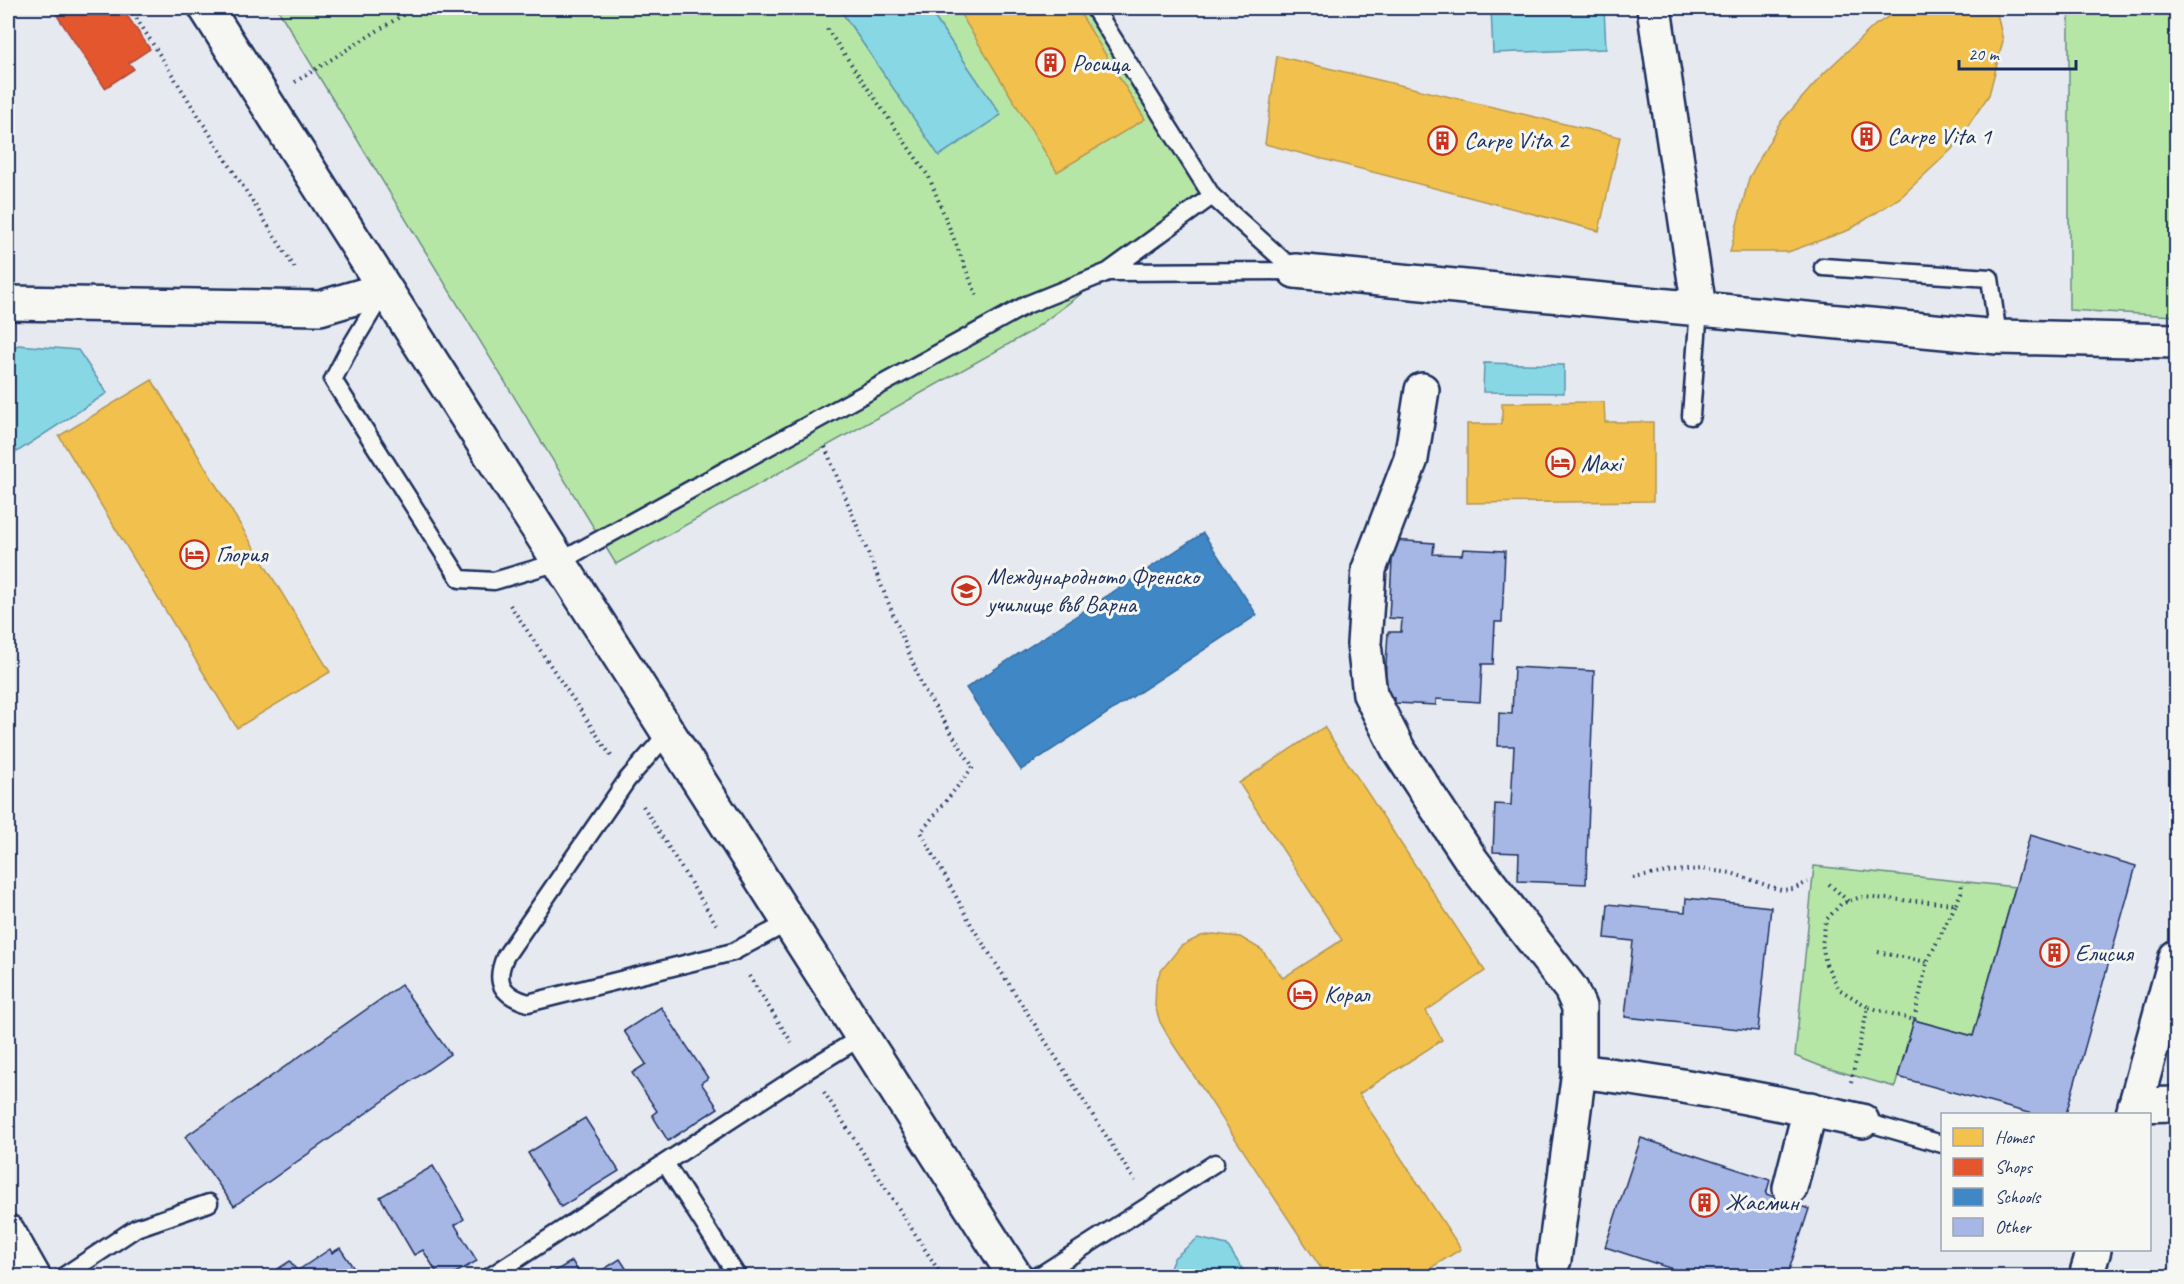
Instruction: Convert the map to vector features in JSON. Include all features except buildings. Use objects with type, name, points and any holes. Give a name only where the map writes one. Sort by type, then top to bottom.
[{"type":"street","points":[[206,8],[1015,1276]]},
{"type":"street","points":[[1654,8],[1699,308]]},
{"type":"street","points":[[1295,271],[1998,337],[2176,341]]},
{"type":"street","points":[[8,303],[320,308],[385,289]]},
{"type":"street","points":[[1422,390],[1411,459],[1369,569],[1364,644],[1370,694],[1398,749],[1472,861],[1571,989],[1579,1007],[1580,1071],[1554,1260]]},
{"type":"street","points":[[2176,957],[2134,1110],[2176,1104]]},
{"type":"street","points":[[1580,1071],[1642,1079],[1810,1109],[1862,1121]]},
{"type":"street","points":[[1790,1188],[1810,1109]]},
{"type":"street","points":[[8,1232],[33,1276]]},
{"type":"street","points":[[2086,1276],[2094,1251]]},
{"type":"lane","points":[[1094,8],[1212,196],[1295,271]]},
{"type":"lane","points":[[385,289],[333,380],[460,579],[494,581],[559,562],[1026,306],[1108,272],[1212,196]]},
{"type":"lane","points":[[1823,267],[1990,278],[1998,337]]},
{"type":"lane","points":[[1108,272],[1295,271]]},
{"type":"lane","points":[[1691,416],[1699,308]]},
{"type":"lane","points":[[668,733],[627,780],[505,957],[500,970],[501,984],[513,998],[528,1003],[733,952],[790,921]]},
{"type":"lane","points":[[491,1276],[808,1069],[863,1036]]},
{"type":"lane","points":[[1862,1121],[1941,1144]]},
{"type":"lane","points":[[665,1163],[737,1276]]},
{"type":"lane","points":[[1033,1276],[1042,1274],[1215,1163]]},
{"type":"lane","points":[[64,1276],[136,1228],[209,1203]]},
{"type":"path","points":[[130,8],[320,308]]},
{"type":"path","points":[[261,94],[285,89],[414,8]]},
{"type":"path","points":[[827,29],[929,177],[980,305]]},
{"type":"path","points":[[814,422],[923,688],[974,767],[921,832],[973,928],[1150,1204]]},
{"type":"path","points":[[494,581],[627,780],[733,952],[942,1276]]},
{"type":"path","points":[[1633,878],[1702,869],[1731,873],[1781,890],[1793,889],[1808,882]]},
{"type":"path","points":[[1956,904],[1861,897],[1841,904],[1826,920],[1822,944],[1826,964],[1839,988],[1868,1007],[1914,1020],[1927,962],[1956,904],[1961,893],[1962,882]]},
{"type":"path","points":[[1829,884],[1848,901]]},
{"type":"path","points":[[1878,952],[1927,962]]},
{"type":"path","points":[[1852,1075],[1868,1007]]},
{"type":"green space","points":[[277,8],[839,8],[939,155],[1000,114],[928,8],[1094,8],[1212,196],[1030,332],[616,564]]},
{"type":"green space","points":[[2069,8],[2176,8],[2176,316],[2069,310]]},
{"type":"green space","points":[[1814,866],[2015,887],[1973,1036],[1914,1020],[1895,1087],[1823,1067],[1795,1056]]},
{"type":"water","points":[[839,8],[928,8],[1001,115],[939,156]]},
{"type":"water","points":[[1491,8],[1604,8],[1606,49],[1493,53]]},
{"type":"water","points":[[18,345],[78,350],[107,393],[17,452],[8,437],[8,352]]},
{"type":"water","points":[[1484,363],[1564,365],[1564,393],[1483,392]]},
{"type":"water","points":[[1198,1238],[1227,1245],[1247,1276],[1167,1276],[1174,1258]]},
{"type":"place","name":"Росица","points":[[1051,63]]},
{"type":"place","name":"Carpe Vita 1","points":[[1866,136]]},
{"type":"place","name":"Carpe Vita 2","points":[[1443,140]]},
{"type":"place","name":"Maxi","points":[[1560,463]]},
{"type":"place","name":"Глория","points":[[195,554]]},
{"type":"place","name":"Международното Френско училище във Варна","points":[[966,590]]},
{"type":"place","name":"Елисия","points":[[2054,953]]},
{"type":"place","name":"Корал","points":[[1303,994]]},
{"type":"place","name":"Жасмин","points":[[1704,1202]]}]
